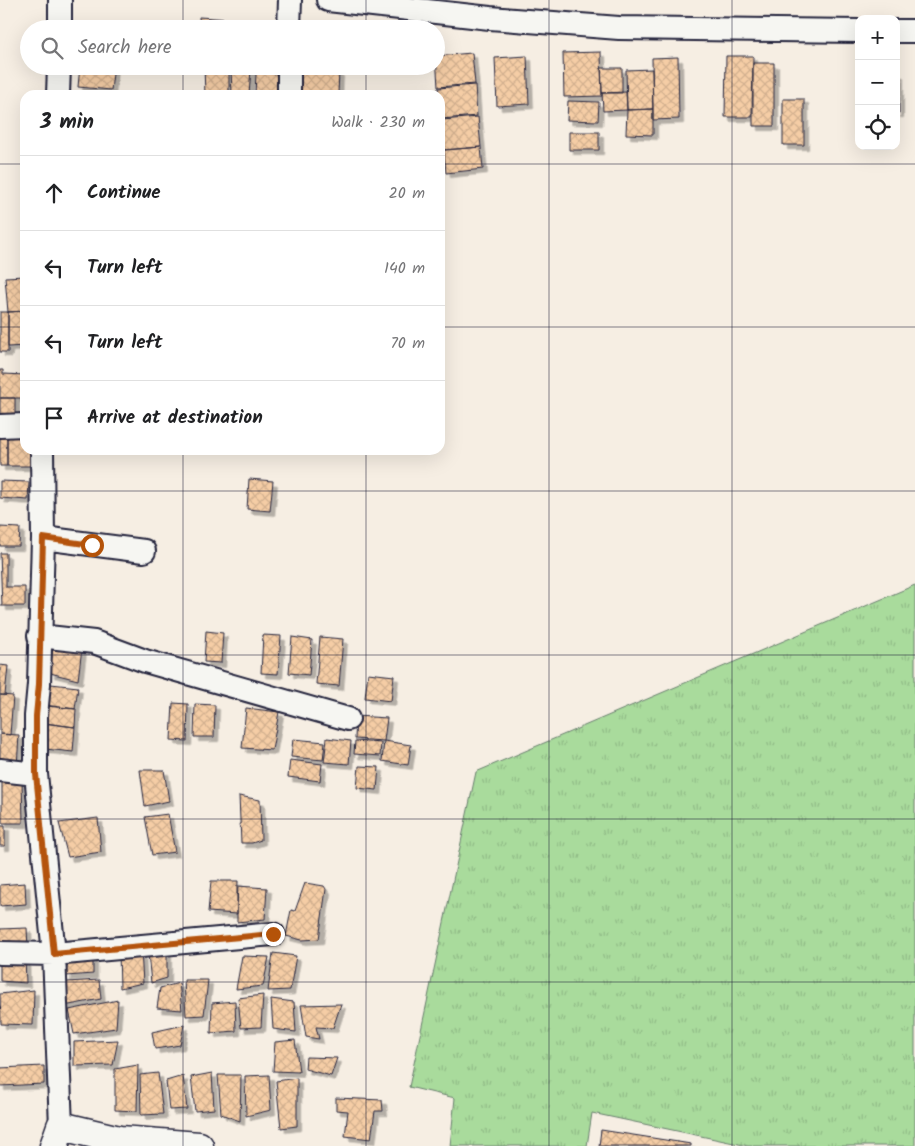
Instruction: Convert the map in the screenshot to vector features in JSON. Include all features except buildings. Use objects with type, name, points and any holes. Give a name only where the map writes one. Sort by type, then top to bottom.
[{"type":"street","points":[[60,0],[60,20]]},
{"type":"street","points":[[289,20],[290,0]]},
{"type":"street","points":[[328,0],[490,18],[619,28],[855,31]]},
{"type":"street","points":[[900,31],[915,31]]},
{"type":"street","points":[[58,90],[59,75]]},
{"type":"street","points":[[289,75],[289,90]]},
{"type":"street","points":[[0,426],[20,425]]},
{"type":"street","points":[[42,455],[43,538],[36,774],[54,954],[58,1136],[199,1146]]},
{"type":"street","points":[[43,538],[144,551]]},
{"type":"street","points":[[39,636],[94,642],[145,661],[348,720]]},
{"type":"street","points":[[0,770],[36,774]]},
{"type":"street","points":[[0,953],[54,954],[273,934]]},
{"type":"green space","points":[[915,585],[915,1146],[748,1146],[592,1113],[587,1146],[450,1146],[455,1098],[409,1087],[476,772]]},
{"type":"route","points":[[92,545],[79,541],[43,538],[39,684],[36,704],[36,774],[45,846],[54,954],[273,934]]}]
